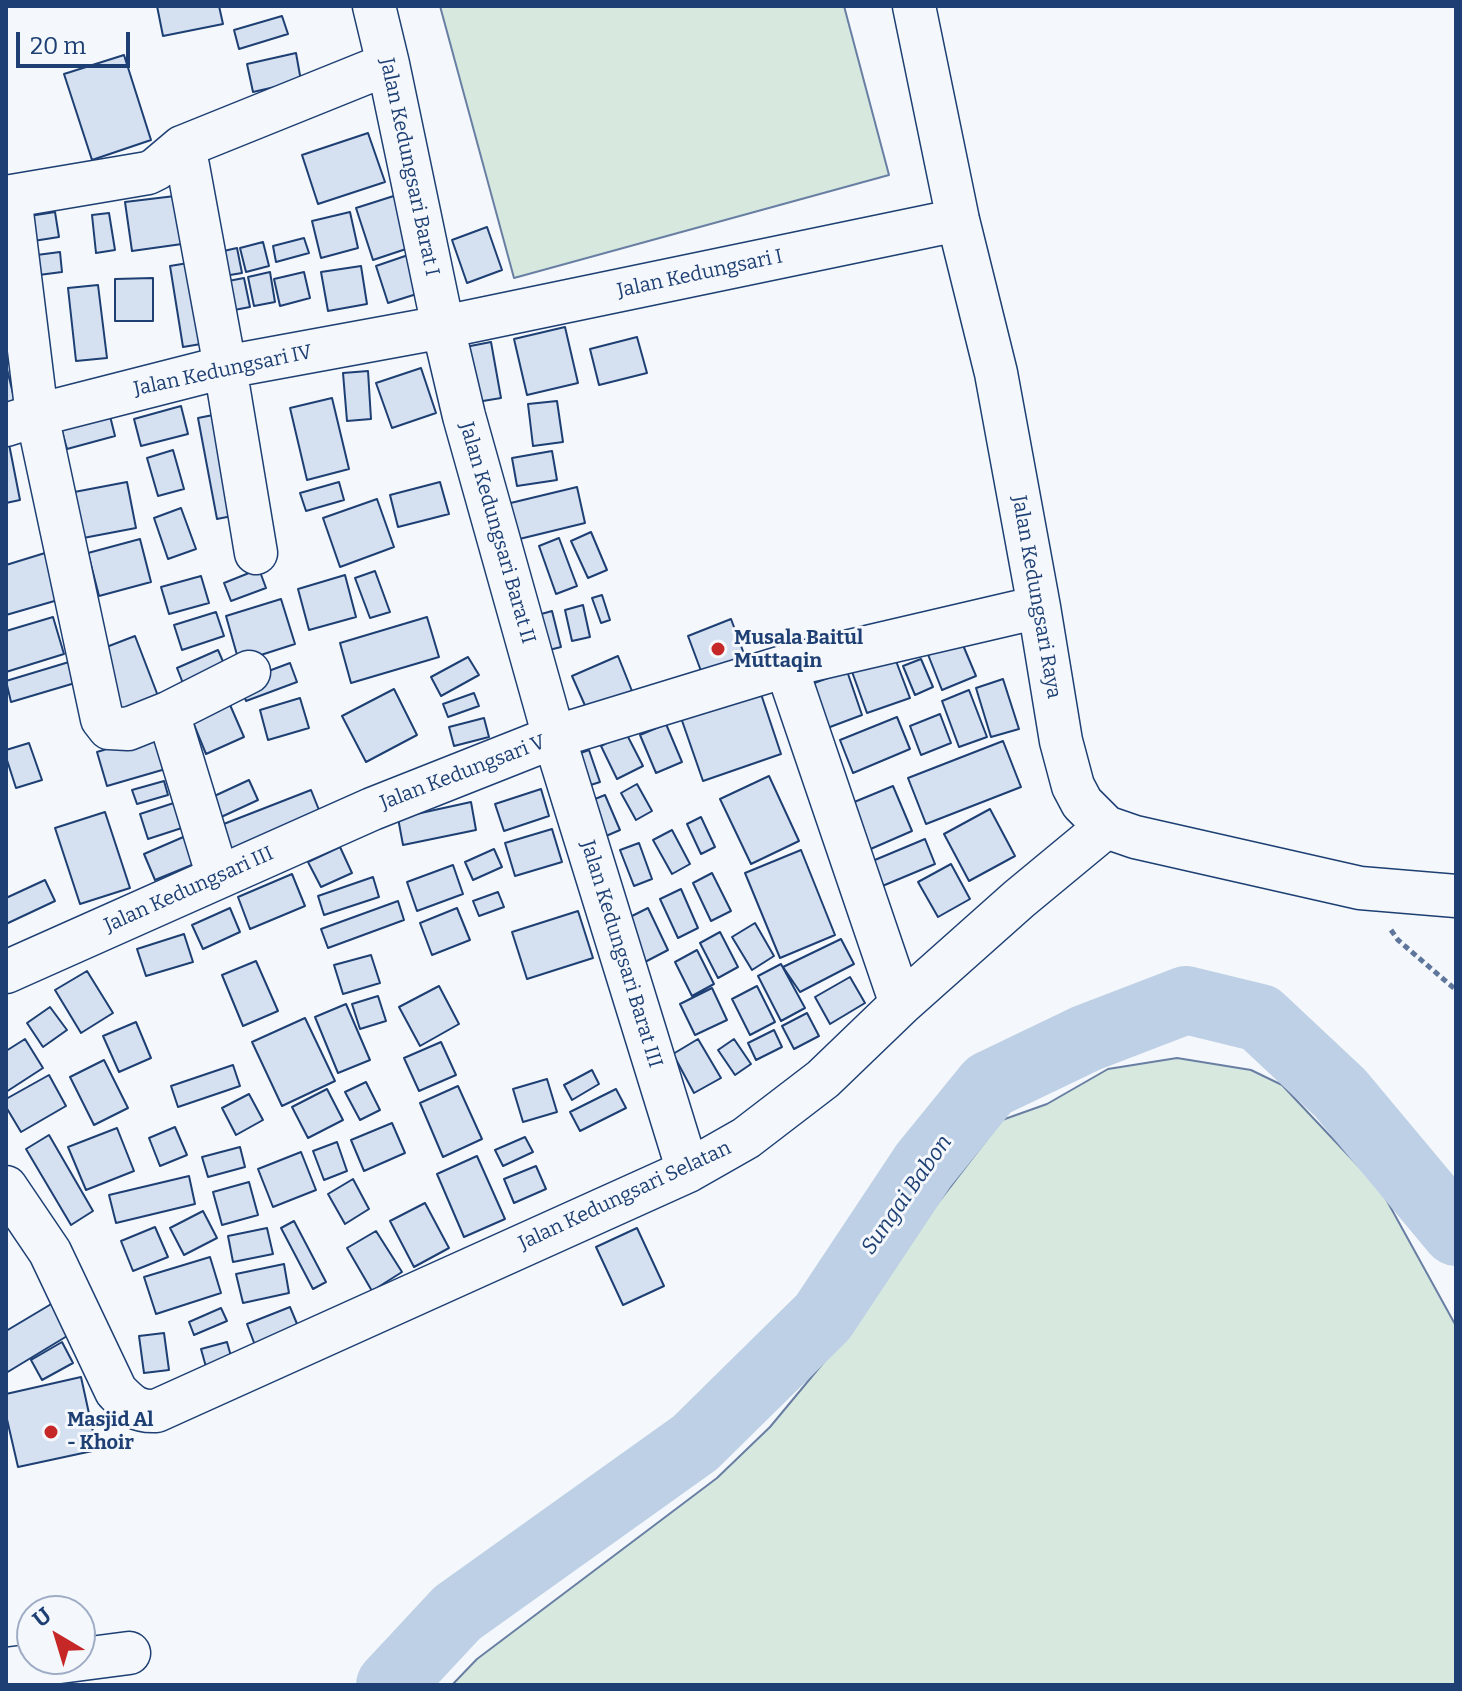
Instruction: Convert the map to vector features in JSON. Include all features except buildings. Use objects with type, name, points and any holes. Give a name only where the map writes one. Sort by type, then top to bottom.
[{"type":"street","name":"Jalan Kedungsari Barat I","points":[[374,6],[443,327]]},
{"type":"street","name":"Jalan Kedungsari Raya","points":[[914,6],[958,220],[996,373],[1061,741],[1073,786],[1089,812],[1106,827]]},
{"type":"street","points":[[249,672],[168,713],[128,729],[109,728],[102,719],[22,420],[8,197],[148,173],[182,147],[388,64]]},
{"type":"street","points":[[182,147],[225,367],[256,553]]},
{"type":"street","name":"Jalan Kedungsari I","points":[[443,327],[958,220]]},
{"type":"street","name":"Jalan Kedungsari IV","points":[[22,420],[225,367],[443,327]]},
{"type":"street","name":"Jalan Kedungsari Barat II","points":[[443,327],[464,416],[554,737]]},
{"type":"street","name":"Jalan Kedungsari V","points":[[372,809],[554,737],[786,666],[1039,607]]},
{"type":"street","points":[[786,666],[901,1004]]},
{"type":"street","points":[[168,713],[218,877]]},
{"type":"street","name":"Jalan Kedungsari Barat III","points":[[554,737],[688,1171]]},
{"type":"street","name":"Jalan Kedungsari III","points":[[6,972],[372,809]]},
{"type":"street","points":[[1106,827],[1135,837],[1360,888],[1456,896]]},
{"type":"street","name":"Jalan Kedungsari Selatan","points":[[6,1187],[50,1252],[116,1391],[143,1411],[156,1411],[688,1171],[746,1138],[823,1079],[901,1004],[1106,827]]},
{"type":"street","points":[[6,1669],[129,1653]]},
{"type":"path","points":[[1360,888],[1398,940],[1456,990]]},
{"type":"shaded area","points":[[440,6],[844,6],[889,175],[514,278]]},
{"type":"shaded area","points":[[1177,1058],[1251,1070],[1282,1085],[1381,1190],[1456,1326],[1456,1685],[452,1685],[477,1659],[717,1478],[770,1427],[848,1333],[874,1286],[1002,1120],[1047,1104],[1108,1069]]},
{"type":"waterway","name":"Sungai Babon","points":[[390,1685],[457,1613],[695,1443],[823,1317],[924,1165],[989,1085],[1087,1038],[1186,1000],[1260,1018],[1340,1093],[1456,1232]]},
{"type":"place","name":"Musala Baitul Muttaqin","points":[[718,649]]},
{"type":"place","name":"Masjid Al - Khoir","points":[[51,1432]]}]
